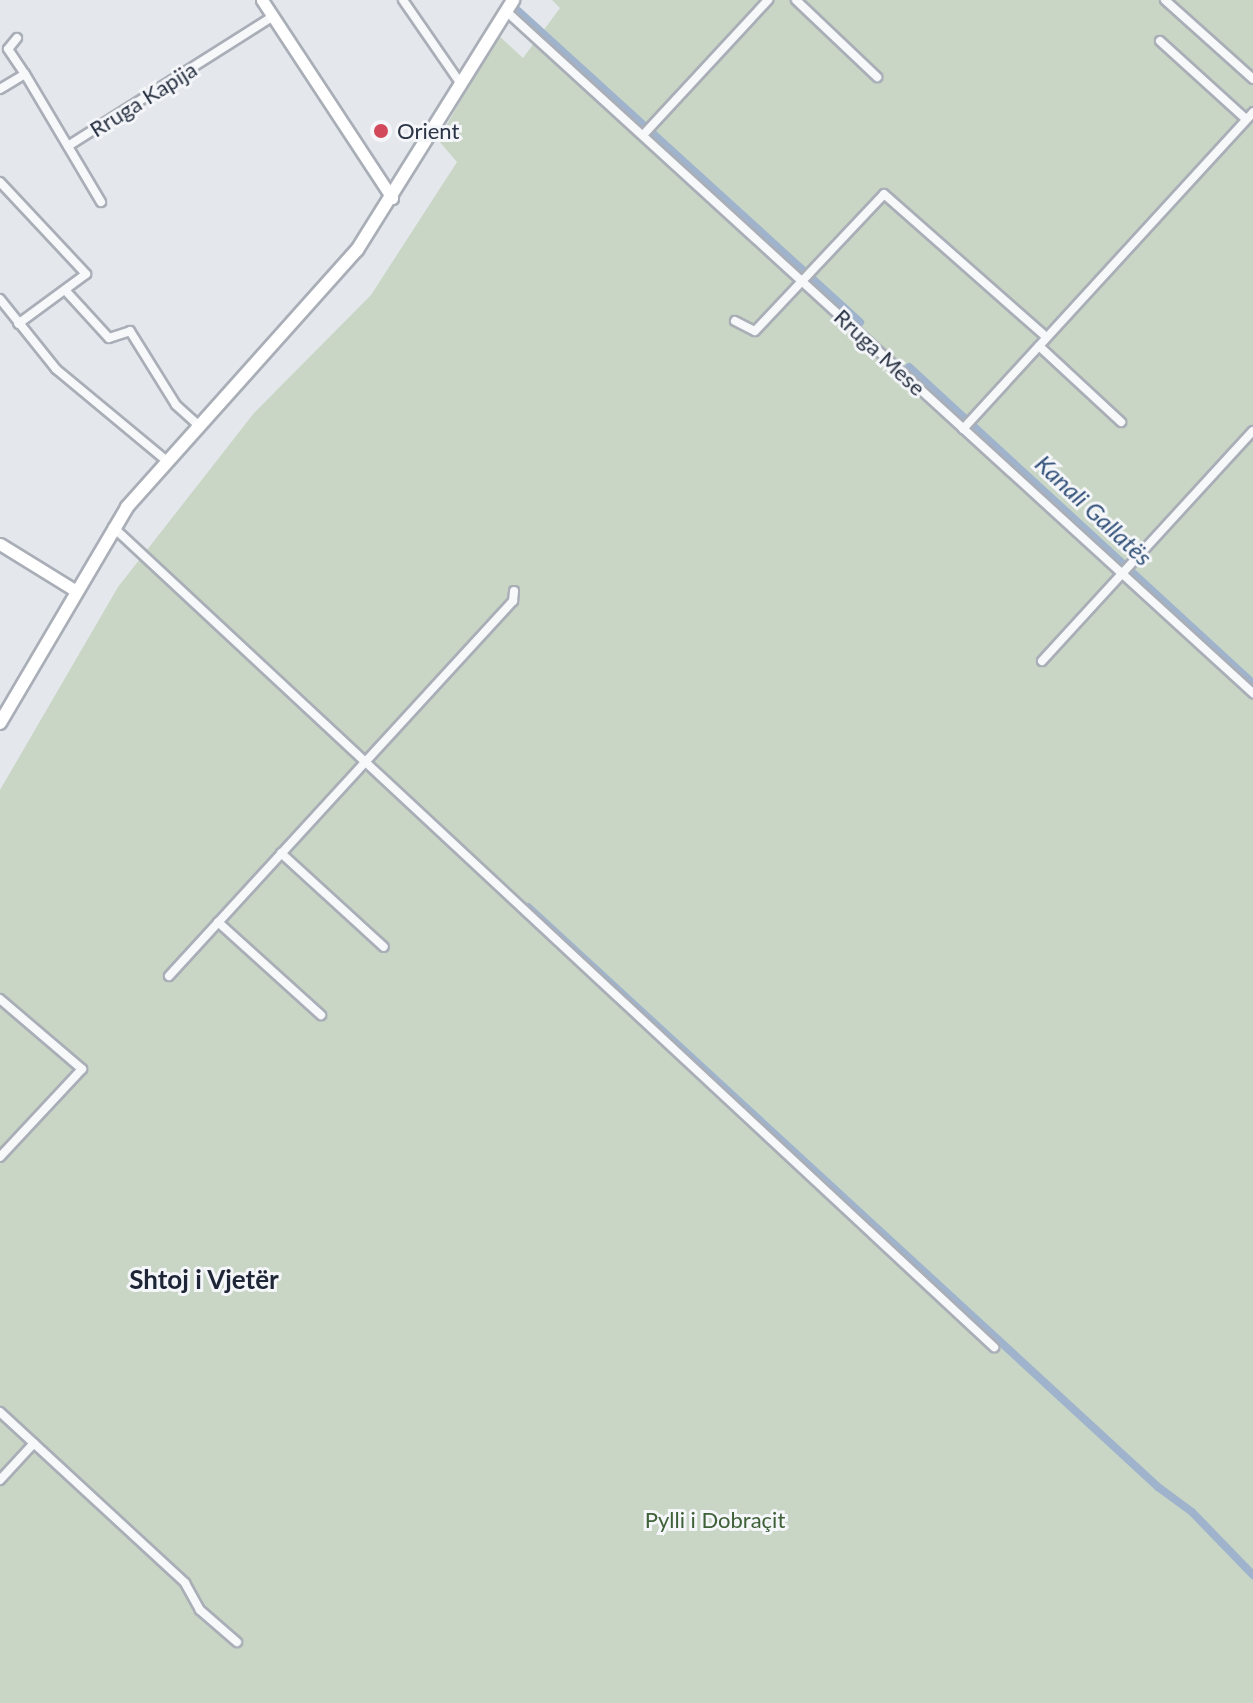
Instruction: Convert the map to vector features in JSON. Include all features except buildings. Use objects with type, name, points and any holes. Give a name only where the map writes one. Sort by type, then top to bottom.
[{"type":"main road","points":[[74,590],[113,527],[165,460],[333,280],[392,198],[509,6]]},
{"type":"main road","points":[[0,723],[123,504],[162,457],[257,361]]},
{"type":"street","points":[[262,0],[392,198]]},
{"type":"street","points":[[403,0],[461,84]]},
{"type":"street","points":[[646,133],[768,0]]},
{"type":"street","points":[[796,0],[877,77]]},
{"type":"street","points":[[1165,0],[1253,79]]},
{"type":"street","name":"Rruga Mese","points":[[509,6],[1125,569],[1253,693]]},
{"type":"street","name":"Rruga Kapija","points":[[101,202],[68,146],[272,17]]},
{"type":"street","points":[[17,38],[8,49],[68,146]]},
{"type":"street","points":[[965,426],[1250,116],[1160,41]]},
{"type":"street","points":[[0,89],[25,74]]},
{"type":"street","points":[[0,182],[84,271],[84,277],[65,290],[53,293],[18,324]]},
{"type":"street","points":[[735,321],[755,331],[884,194],[1046,337]]},
{"type":"street","points":[[65,290],[109,338],[130,331],[176,405],[195,422]]},
{"type":"street","points":[[0,300],[62,375],[162,457]]},
{"type":"street","points":[[1039,346],[1121,422]]},
{"type":"street","points":[[1042,661],[1253,431]]},
{"type":"street","points":[[113,527],[345,739],[363,763],[994,1347]]},
{"type":"street","points":[[0,544],[74,590]]},
{"type":"street","points":[[169,976],[513,601],[514,591]]},
{"type":"street","points":[[281,853],[384,947]]},
{"type":"street","points":[[218,922],[321,1015]]},
{"type":"street","points":[[0,999],[82,1069],[0,1157]]},
{"type":"street","points":[[0,1412],[185,1583],[200,1610],[237,1642]]},
{"type":"street","points":[[0,1480],[34,1443]]},
{"type":"green space","name":"Pylli i Dobraçit","points":[[552,0],[1253,0],[1253,1703],[0,1703],[0,790],[118,587],[254,413],[371,295],[457,162],[438,140],[498,35],[523,58],[560,8]]},
{"type":"waterway","name":"Kanali Gallatës","points":[[517,10],[860,322]]},
{"type":"waterway","name":"Kanali Gallatës","points":[[909,367],[1253,683]]},
{"type":"waterway","points":[[528,907],[1158,1487],[1192,1512],[1253,1575]]},
{"type":"place","name":"Orient","points":[[381,131]]},
{"type":"district","name":"Shtoj i Vjetër","points":[[204,1280]]}]
